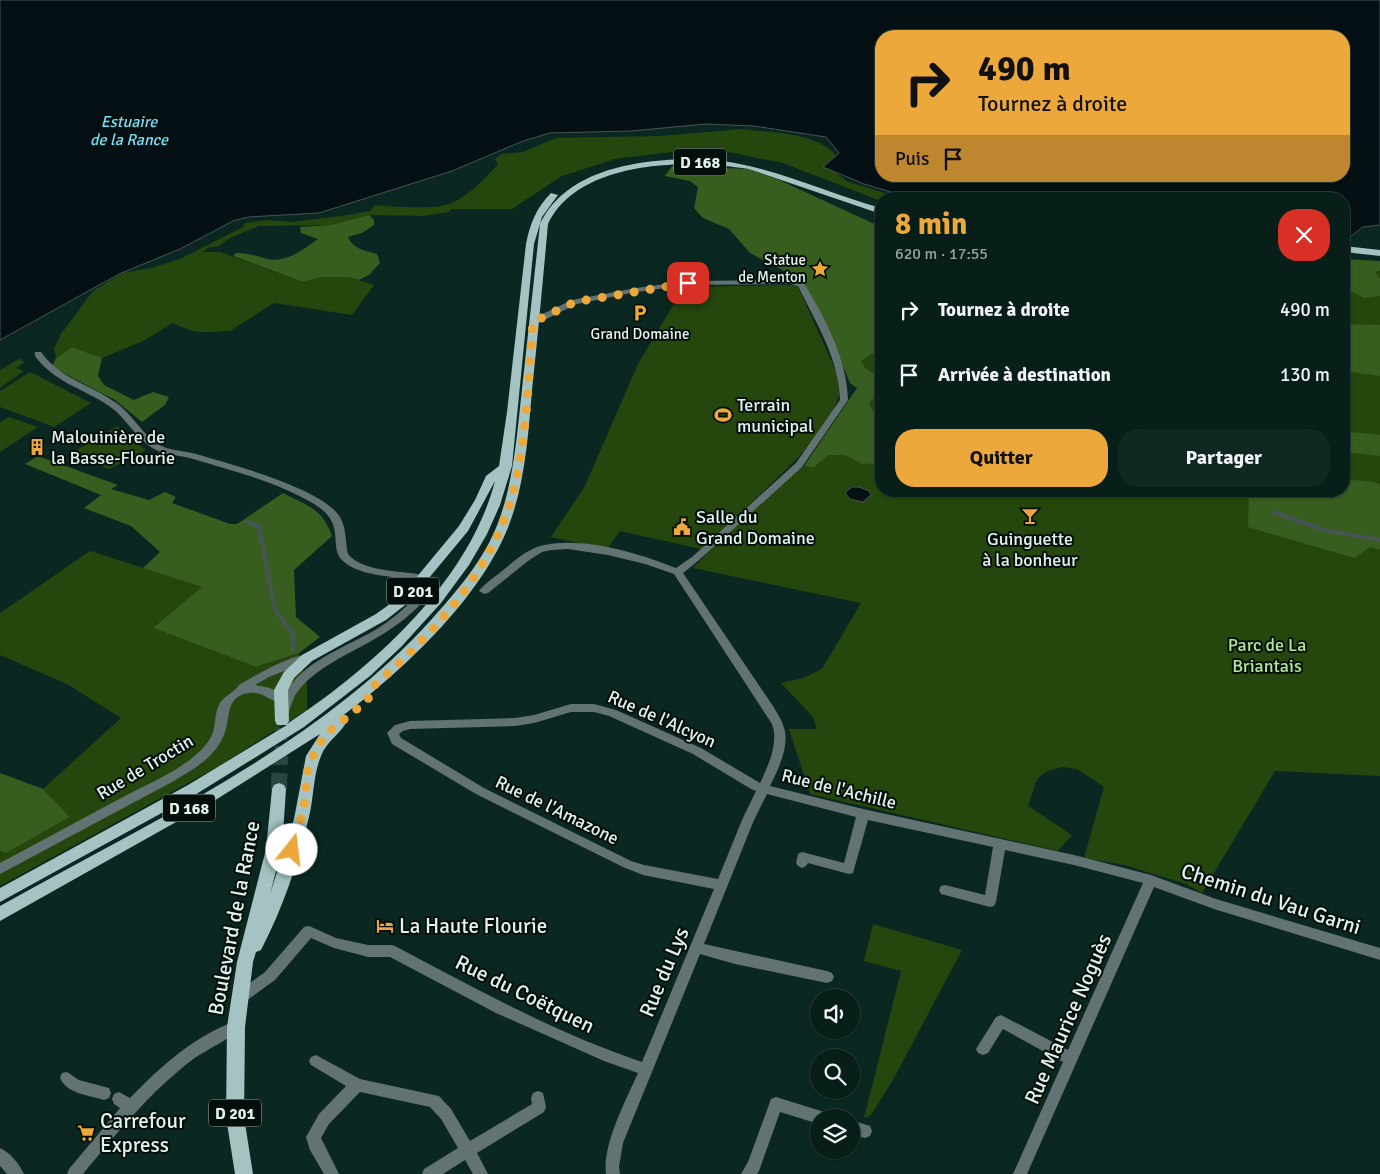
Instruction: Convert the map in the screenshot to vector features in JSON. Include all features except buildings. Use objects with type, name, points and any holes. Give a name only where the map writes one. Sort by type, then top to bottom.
[{"type":"main road","name":"D 168","points":[[0,896],[238,764],[290,731],[341,694],[407,633],[444,591],[481,535],[506,466],[534,223],[539,211],[558,191],[580,178],[620,165],[671,158],[705,157],[768,167],[875,204]]},
{"type":"main road","name":"D 168","points":[[0,914],[272,760],[370,689],[426,637],[458,599],[482,565],[500,532],[512,497],[519,467],[543,234],[548,214],[556,203],[578,186],[613,172],[638,166],[673,162],[731,164],[768,172],[875,209]]},
{"type":"main road","points":[[1350,244],[1380,247]]},
{"type":"main road","points":[[1350,250],[1380,253]]},
{"type":"main road","name":"D 201","points":[[289,685],[307,658],[395,607],[424,578],[464,528],[481,500],[492,476],[506,466]]},
{"type":"main road","points":[[282,718],[280,699],[289,685]]},
{"type":"main road","points":[[245,962],[269,920],[281,887],[304,807],[308,769],[316,749],[327,733],[368,700],[370,689]]},
{"type":"main road","name":"Boulevard de la Rance","points":[[244,1174],[235,1117],[236,1027],[245,962],[274,849],[279,789]]},
{"type":"street","points":[[484,592],[540,549],[555,546],[594,549],[677,572],[695,559],[799,465],[844,400],[845,388],[833,350],[801,284],[791,282],[688,283],[642,289],[575,302],[533,322]]},
{"type":"street","points":[[38,354],[51,371],[115,406],[157,447],[281,485],[329,509],[339,522],[343,536],[342,552],[346,559],[378,571],[424,578],[430,583],[427,591],[398,619],[373,637],[289,685],[282,718]]},
{"type":"street","name":"Rue de l'Achille","points":[[677,572],[776,722],[780,732],[779,745],[764,789],[863,814],[1151,880]]},
{"type":"street","points":[[236,693],[265,674],[307,658]]},
{"type":"street","points":[[265,674],[289,685]]},
{"type":"street","points":[[236,693],[256,688],[270,691],[280,699]]},
{"type":"street","name":"Rue de Troctin","points":[[0,869],[171,777],[202,756],[215,741],[221,728],[221,714],[225,704],[236,693]]},
{"type":"street","name":"Rue de l'Alcyon","points":[[393,733],[399,728],[410,725],[515,722],[534,719],[571,708],[594,708],[612,713],[697,751],[749,783],[764,789]]},
{"type":"street","name":"Rue de l'Amazone","points":[[393,733],[396,740],[447,773],[627,864],[651,872],[722,885]]},
{"type":"street","name":"Rue du Lys","points":[[613,1174],[612,1167],[616,1143],[748,820],[764,789]]},
{"type":"street","points":[[802,864],[802,858],[849,869],[863,814]]},
{"type":"street","points":[[945,890],[990,902],[1000,844]]},
{"type":"street","name":"Chemin du Vau Garni","points":[[1151,880],[1214,904],[1380,954]]},
{"type":"street","name":"Rue Maurice Noguès","points":[[1020,1174],[1151,880]]},
{"type":"street","name":"Rue du Coëtquen","points":[[241,997],[270,976],[309,931],[334,943],[368,951],[392,951],[501,1009],[609,1057],[646,1069]]},
{"type":"street","points":[[696,948],[827,977]]},
{"type":"street","points":[[983,1049],[1000,1021],[1071,1059]]},
{"type":"street","points":[[74,1174],[124,1103],[199,1045],[236,1027]]},
{"type":"street","points":[[316,1061],[357,1085],[434,1101],[446,1114],[481,1174]]},
{"type":"street","points":[[67,1078],[75,1085],[104,1093]]},
{"type":"street","points":[[332,1174],[315,1145],[314,1137],[324,1119],[357,1085]]},
{"type":"street","points":[[428,1174],[539,1108],[538,1098]]},
{"type":"street","points":[[748,1174],[754,1166],[776,1104],[810,1115]]},
{"type":"street","points":[[0,1155],[17,1174]]},
{"type":"green space","points":[[742,129],[807,138],[829,149],[837,157],[830,168],[848,182],[882,192],[875,192],[875,199],[783,163],[718,150],[672,152],[615,159],[562,176],[512,209],[451,209],[449,212],[423,216],[369,215],[330,225],[259,226],[230,238],[219,246],[208,248],[202,252],[220,252],[303,282],[322,277],[349,277],[374,285],[352,315],[274,303],[230,331],[201,332],[173,323],[143,341],[102,358],[72,347],[56,358],[54,349],[61,334],[93,291],[122,273],[151,268],[180,259],[243,227],[245,223],[268,220],[291,222],[348,215],[370,211],[375,205],[422,207],[446,205],[461,198],[481,182],[498,164],[495,159],[502,154],[523,152],[556,138],[659,136]]},
{"type":"green space","points":[[672,166],[749,169],[777,179],[875,224],[875,355],[872,354],[861,361],[865,368],[875,374],[875,397],[869,403],[875,414],[875,463],[862,464],[845,455],[828,455],[813,468],[804,466],[857,388],[850,383],[826,326],[803,281],[750,253],[729,229],[703,218],[694,208],[698,187],[690,181],[665,176]]},
{"type":"green space","points":[[369,215],[374,220],[374,225],[362,233],[348,237],[356,247],[377,254],[380,263],[369,275],[359,280],[349,277],[322,277],[303,282],[233,256],[236,253],[275,260],[282,259],[301,251],[318,239],[301,233],[300,227],[330,225]]},
{"type":"green space","name":"Parc de La Briantais","points":[[875,233],[875,497],[1350,497],[1350,268],[1380,272],[1380,776],[1275,771],[1202,893],[1186,884],[1124,865],[1084,858],[1104,787],[1077,769],[1063,767],[1047,771],[1037,779],[1028,806],[1072,835],[1058,851],[810,794],[789,729],[817,729],[813,717],[781,683],[803,678],[822,669],[861,603],[693,568],[755,505],[804,466],[813,468],[860,388],[805,279]]},
{"type":"green space","points":[[1350,259],[1380,261],[1380,271],[1375,272],[1380,279],[1380,296],[1365,298],[1350,291]]},
{"type":"green space","name":"Terrain municipal","points":[[797,285],[841,382],[838,399],[829,417],[802,453],[716,537],[701,549],[620,531],[607,549],[551,537],[585,486],[638,364],[684,287]]},
{"type":"green space","points":[[1350,324],[1380,325],[1380,376],[1350,372]]},
{"type":"green space","points":[[72,347],[102,358],[98,376],[104,385],[134,400],[153,392],[169,397],[165,405],[142,422],[115,400],[52,367],[56,358]]},
{"type":"green space","points":[[19,359],[25,362],[16,368],[24,371],[0,388],[0,370]]},
{"type":"green space","points":[[30,372],[91,403],[54,427],[0,407],[0,391]]},
{"type":"green space","points":[[9,417],[38,427],[0,452],[0,422]]},
{"type":"green space","points":[[117,426],[146,450],[109,469],[70,454]]},
{"type":"green space","points":[[1350,432],[1380,435],[1380,456],[1350,453]]},
{"type":"green space","points":[[38,456],[118,485],[111,489],[149,500],[165,492],[176,497],[172,503],[230,524],[237,524],[283,493],[307,505],[324,519],[332,536],[294,570],[296,617],[320,637],[299,653],[256,667],[153,628],[202,587],[143,568],[160,552],[131,526],[84,508],[101,495],[25,464]]},
{"type":"green space","points":[[1350,480],[1374,482],[1380,485],[1380,550],[1370,547],[1354,558],[1248,527],[1249,497],[1350,497]]},
{"type":"green space","points":[[90,551],[203,587],[153,628],[256,667],[299,653],[307,685],[307,710],[219,766],[0,886],[0,851],[6,853],[70,817],[43,789],[121,718],[67,684],[0,655],[0,613]]},
{"type":"green space","points":[[0,773],[43,789],[70,817],[6,853],[0,851]]},
{"type":"green space","points":[[873,924],[962,950],[894,1078],[871,1115],[864,1118],[901,971],[864,961]]},
{"type":"water","name":"Estuaire de la Rance","points":[[0,0],[1380,0],[1380,225],[1363,227],[1350,237],[1350,192],[891,192],[864,184],[823,167],[839,153],[826,137],[754,126],[706,124],[631,131],[550,133],[523,141],[452,171],[319,213],[248,217],[233,221],[180,249],[119,274],[0,340]]},
{"type":"water","points":[[852,487],[859,487],[869,491],[871,495],[863,502],[850,499],[845,493]]},
{"type":"waterway","points":[[1273,512],[1324,530],[1380,540]]},
{"type":"waterway","points":[[248,522],[259,526],[275,610],[293,634],[293,650]]},
{"type":"tunnel","points":[[280,758],[282,721]]},
{"type":"tunnel","points":[[279,789],[280,756]]},
{"type":"place","name":"Statue de Menton","points":[[820,269]]},
{"type":"place","name":"Grand Domaine","points":[[640,313]]},
{"type":"place","name":"Terrain municipal","points":[[723,415]]},
{"type":"place","name":"Malouinière de la Basse-Flourie","points":[[37,447]]},
{"type":"place","name":"Guinguette à la bonheur","points":[[1030,516]]},
{"type":"place","name":"Salle du Grand Domaine","points":[[682,527]]},
{"type":"place","name":"La Haute Flourie","points":[[385,926]]},
{"type":"place","name":"Carrefour Express","points":[[86,1133]]},
{"type":"route","points":[[292,850],[304,807],[308,769],[316,749],[327,733],[368,700],[370,689],[426,637],[458,599],[482,565],[500,532],[512,497],[519,467],[533,322],[562,306],[575,302],[636,290],[688,283]]}]
